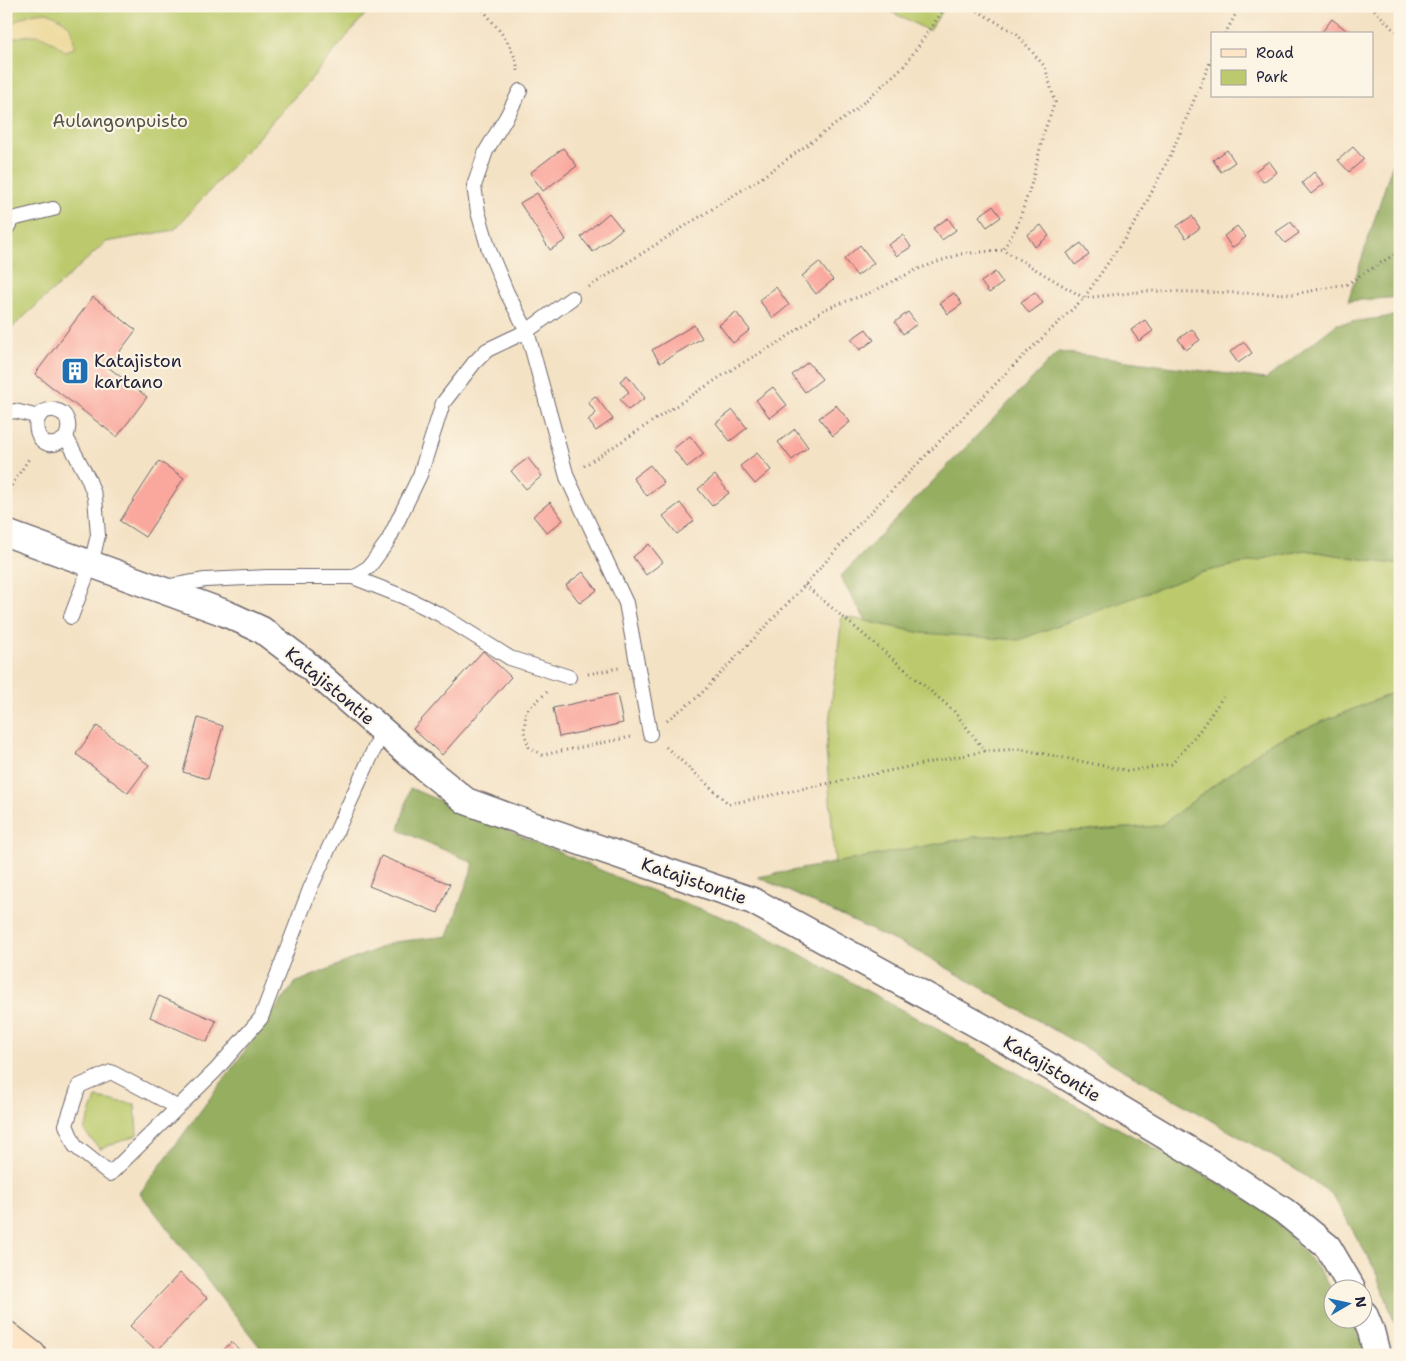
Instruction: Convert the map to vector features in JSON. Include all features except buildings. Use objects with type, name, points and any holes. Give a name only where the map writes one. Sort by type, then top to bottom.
[{"type":"street","name":"Katajistontie","points":[[6,533],[225,614],[262,630],[303,661],[425,768],[466,801],[753,901],[995,1034],[1219,1168],[1284,1211],[1328,1247],[1346,1278]]},
{"type":"street","points":[[1370,1328],[1377,1355]]},
{"type":"street","points":[[6,1335],[32,1355]]},
{"type":"lane","points":[[520,91],[508,116],[486,151],[474,186],[478,212],[490,250],[507,293],[527,332],[566,477],[626,602],[650,734]]},
{"type":"lane","points":[[6,230],[12,219],[53,209]]},
{"type":"lane","points":[[353,577],[369,566],[388,541],[420,475],[443,404],[474,363],[487,350],[527,332],[572,298]]},
{"type":"lane","points":[[6,413],[16,411],[39,416],[50,410],[60,412],[64,415],[69,425],[66,437],[57,443],[51,444],[42,440],[38,436],[36,427],[39,416]]},
{"type":"lane","points":[[66,437],[88,478],[95,497],[98,535],[71,617]]},
{"type":"lane","points":[[156,588],[205,580],[353,577],[404,597],[441,615],[510,658],[569,677]]},
{"type":"lane","points":[[176,1107],[111,1072],[80,1086],[66,1125],[75,1146],[110,1174],[176,1107],[216,1070],[261,1018],[310,890],[383,730]]},
{"type":"path","points":[[480,6],[508,41],[518,64],[520,91]]},
{"type":"path","points":[[572,298],[761,178],[854,111],[905,65],[946,6]]},
{"type":"path","points":[[969,6],[1017,34],[1045,67],[1055,102],[1044,132],[1032,182],[1017,226],[1003,250]]},
{"type":"path","points":[[1226,32],[1240,6]]},
{"type":"path","points":[[1371,6],[1392,28],[1400,33]]},
{"type":"path","points":[[985,751],[953,710],[805,585],[861,522],[1007,372],[1084,298],[1138,219],[1171,154],[1211,60]]},
{"type":"path","points":[[566,477],[737,366],[783,340],[826,309],[872,292],[918,270],[960,254],[1003,250],[1084,298],[1148,291],[1295,294],[1347,284],[1400,251]]},
{"type":"path","points":[[6,494],[42,440]]},
{"type":"path","points":[[650,734],[729,804],[985,751],[1020,749],[1129,771],[1172,764],[1223,698]]},
{"type":"green space","name":"Aulangonpuisto","points":[[6,6],[372,6],[311,79],[174,230],[106,242],[6,333]]},
{"type":"green space","points":[[880,6],[946,6],[929,31]]},
{"type":"green space","points":[[1399,144],[1400,297],[1348,301]]},
{"type":"green space","points":[[1400,315],[1400,565],[1304,550],[1203,572],[1019,640],[922,633],[866,621],[840,577],[1058,352],[1266,379],[1337,324]]},
{"type":"green space","points":[[1304,550],[1400,565],[1400,690],[1270,743],[1160,826],[974,837],[835,863],[826,748],[842,616],[922,633]]},
{"type":"green space","points":[[1400,690],[1400,1339],[1378,1275],[1332,1194],[1295,1169],[921,953],[758,877],[974,837],[1160,826],[1270,743]]},
{"type":"green space","points":[[410,788],[626,881],[752,928],[1266,1209],[1325,1278],[1324,1328],[1356,1328],[1368,1355],[266,1355],[140,1193],[295,983],[394,942],[448,936],[474,863],[399,830]]},
{"type":"green space","points":[[96,1098],[135,1104],[137,1135],[100,1149],[84,1131]]},
{"type":"sand","points":[[47,12],[60,18],[71,29],[74,48],[65,51],[46,38],[35,35],[12,39],[6,32],[19,19],[35,13]]},
{"type":"place","name":"Katajiston kartano","points":[[75,371]]}]
